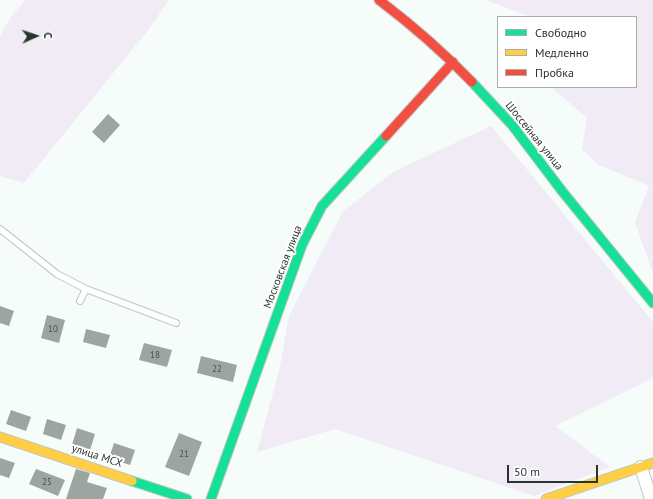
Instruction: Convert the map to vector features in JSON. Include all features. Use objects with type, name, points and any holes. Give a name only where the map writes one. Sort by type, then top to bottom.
[{"type":"street","name":"Шоссейная улица","points":[[379,0],[412,25],[453,62],[512,125],[562,191],[653,303]]},
{"type":"street","name":"Московская улица","points":[[211,499],[302,245],[322,206],[453,62]]},
{"type":"street","name":"улица МСХ","points":[[0,436],[187,499]]},
{"type":"street","points":[[546,499],[653,462]]},
{"type":"street","points":[[641,467],[651,499]]},
{"type":"lane","points":[[0,229],[57,274],[86,289],[176,323]]},
{"type":"lane","points":[[80,301],[86,289]]},
{"type":"shaded area","points":[[25,0],[169,0],[149,29],[24,183],[0,176],[0,36],[10,18]]},
{"type":"shaded area","points":[[486,0],[653,0],[653,274],[635,222],[649,186],[597,164],[582,149],[587,118],[552,88],[637,88],[637,16],[528,16]]},
{"type":"shaded area","points":[[491,126],[653,322],[653,378],[555,426],[610,467],[534,496],[335,429],[257,452],[280,367],[289,316],[343,211],[395,171]]},
{"type":"building","points":[[108,114],[120,125],[104,143],[92,132]]},
{"type":"building","points":[[0,306],[14,311],[9,326],[0,323]]},
{"type":"building","points":[[47,315],[65,320],[59,343],[41,338]]},
{"type":"building","points":[[86,329],[110,335],[106,348],[83,342]]},
{"type":"building","points":[[144,343],[172,350],[167,367],[139,360]]},
{"type":"building","points":[[201,356],[237,365],[233,382],[197,373]]},
{"type":"building","points":[[11,410],[31,417],[26,431],[6,424]]},
{"type":"building","points":[[47,419],[66,425],[61,440],[43,434]]},
{"type":"building","points":[[77,428],[95,434],[90,450],[72,445]]},
{"type":"building","points":[[179,433],[202,442],[189,476],[165,467]]},
{"type":"building","points":[[114,443],[135,450],[130,465],[109,458]]},
{"type":"building","points":[[0,458],[15,463],[9,478],[0,475]]},
{"type":"building","points":[[36,469],[65,480],[58,496],[29,484]]},
{"type":"building","points":[[76,469],[90,473],[87,482],[107,488],[103,499],[66,499]]},
{"type":"traffic: fast","points":[[472,82],[512,125],[562,191],[653,303]]},
{"type":"traffic: fast","points":[[211,499],[302,245],[322,206],[386,136]]},
{"type":"traffic: fast","points":[[132,481],[187,499]]},
{"type":"traffic: slow","points":[[0,437],[132,481]]},
{"type":"traffic: slow","points":[[546,499],[653,463]]},
{"type":"traffic: jam","points":[[379,0],[427,39],[472,82]]},
{"type":"traffic: jam","points":[[386,136],[453,62]]}]
